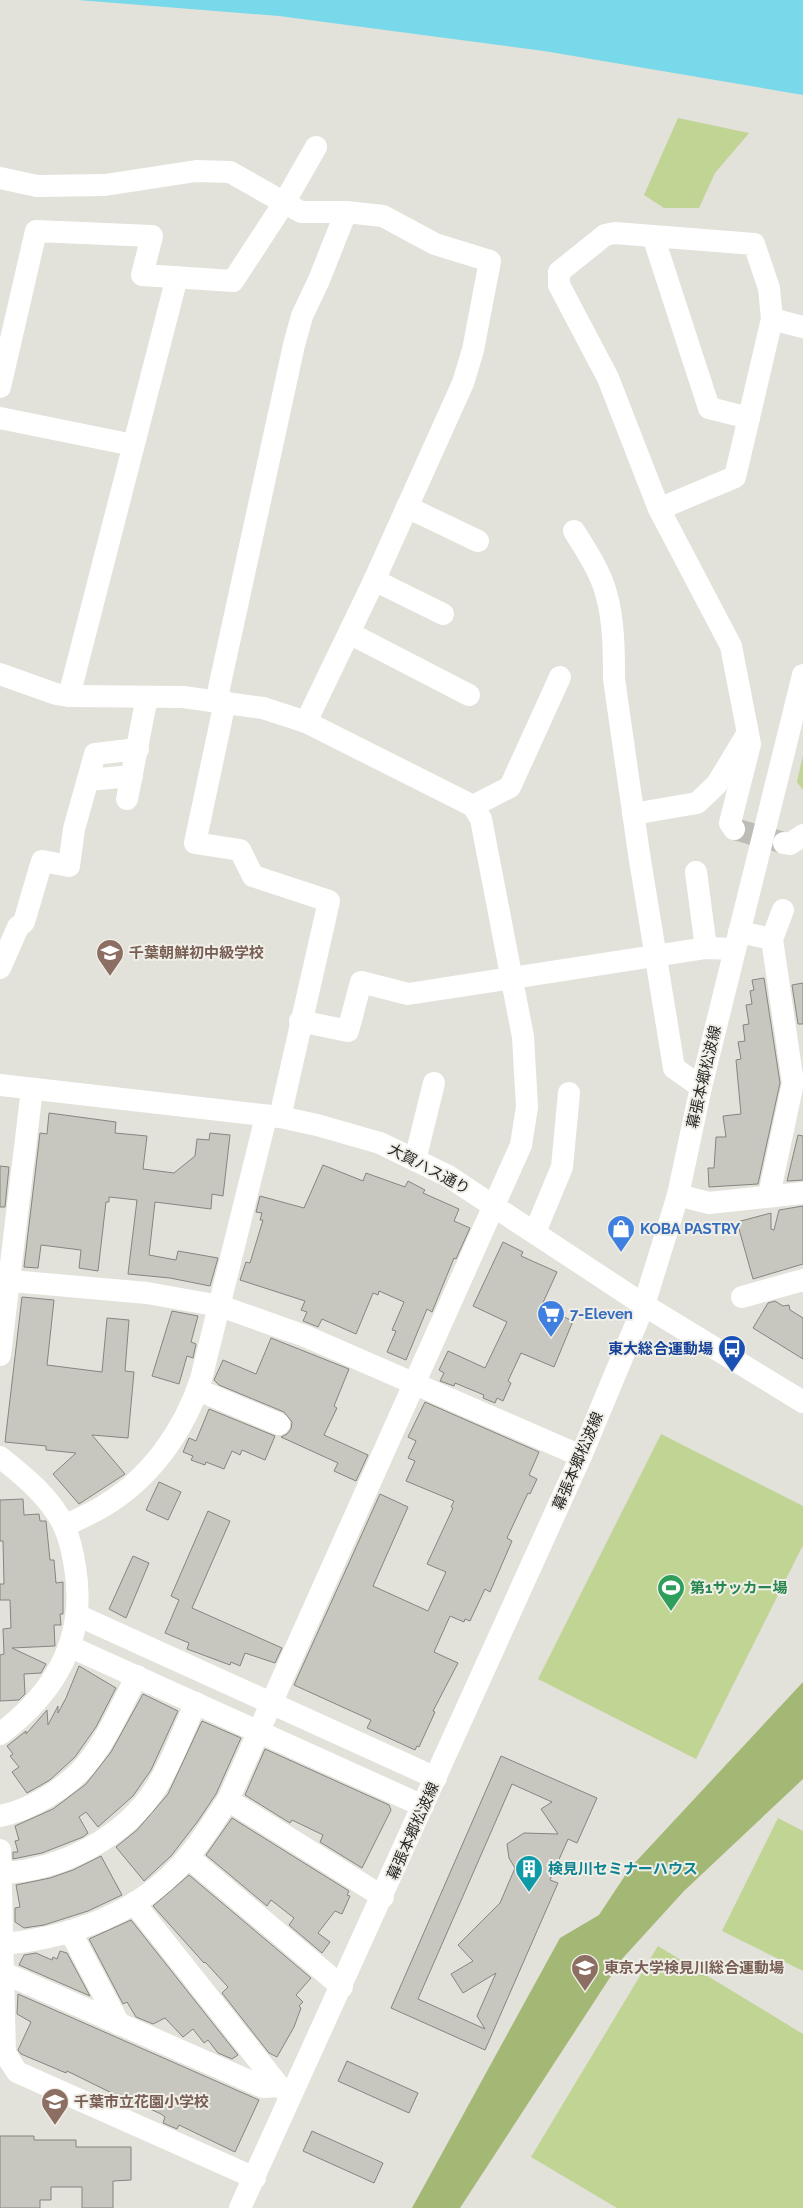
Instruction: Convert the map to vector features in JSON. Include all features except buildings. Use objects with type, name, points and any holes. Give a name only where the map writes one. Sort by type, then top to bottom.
[{"type":"street","points":[[0,388],[8,315],[36,231],[152,236],[142,275],[233,281],[284,203],[316,147]]},
{"type":"street","points":[[0,178],[38,186],[87,185],[196,171],[224,171],[252,183],[301,212],[346,212],[383,216],[435,244],[490,261],[473,350],[463,382],[374,580],[306,722]]},
{"type":"street","points":[[64,1526],[103,1507],[131,1486],[159,1458],[186,1416],[198,1390],[300,1021],[328,901],[253,876],[240,850],[195,843],[221,702],[294,345],[302,316],[319,280],[346,212]]},
{"type":"street","points":[[659,509],[735,477],[772,319],[769,288],[754,244],[653,236],[605,235],[559,272],[559,285],[608,378],[659,509],[731,646],[750,744],[730,824],[734,830]]},
{"type":"street","points":[[653,236],[709,408],[749,418]]},
{"type":"street","points":[[69,696],[176,277]]},
{"type":"street","points":[[772,319],[803,327]]},
{"type":"street","points":[[0,418],[132,445]]},
{"type":"street","points":[[407,507],[478,541]]},
{"type":"street","points":[[574,530],[594,564],[606,593],[614,654],[614,679],[633,814],[674,1068],[701,1087]]},
{"type":"street","points":[[374,580],[443,614]]},
{"type":"street","points":[[349,634],[469,695]]},
{"type":"street","points":[[0,674],[56,694],[69,696],[183,698],[262,708],[306,722],[473,806],[481,819],[523,1037],[527,1107],[521,1145],[228,1800],[188,1857],[157,1887],[134,1903],[70,1931],[1,1944]]},
{"type":"street","name":"幕張本郷松波線","points":[[240,2208],[255,2178],[285,2091],[342,1987],[581,1456],[644,1305],[678,1195],[701,1087],[803,674]]},
{"type":"street","points":[[473,806],[510,787],[560,677]]},
{"type":"street","points":[[128,799],[147,697]]},
{"type":"street","points":[[633,814],[697,803],[717,784],[748,733]]},
{"type":"street","points":[[0,968],[9,924],[24,922],[42,861],[69,866],[74,829],[95,754],[138,749]]},
{"type":"street","points":[[88,780],[132,776]]},
{"type":"street","points":[[696,872],[706,948]]},
{"type":"street","points":[[769,1196],[793,1083],[772,939],[782,910]]},
{"type":"street","points":[[300,1021],[348,1031],[361,982],[408,994],[657,956],[737,941],[772,939]]},
{"type":"street","points":[[415,1160],[434,1082]]},
{"type":"street","name":"大賀ハス通り","points":[[0,1085],[273,1117],[380,1143],[448,1176],[644,1305],[803,1402]]},
{"type":"street","points":[[0,1356],[5,1281],[32,1089]]},
{"type":"street","points":[[535,1232],[562,1167],[569,1093]]},
{"type":"street","points":[[678,1195],[709,1203],[803,1193]]},
{"type":"street","points":[[742,1297],[803,1280]]},
{"type":"street","points":[[5,1281],[147,1293],[220,1306],[305,1336],[581,1456]]},
{"type":"street","points":[[198,1390],[279,1424]]},
{"type":"street","points":[[0,1457],[26,1477],[64,1526],[77,1578],[79,1598],[71,1647],[52,1681],[28,1710],[0,1734]]},
{"type":"street","points":[[77,1615],[436,1778]]},
{"type":"street","points":[[71,1647],[424,1806]]},
{"type":"street","points":[[0,1816],[22,1810],[43,1798],[59,1788],[85,1766],[137,1676]]},
{"type":"street","points":[[1,1873],[33,1870],[66,1859],[96,1844],[130,1818],[157,1786],[196,1703]]},
{"type":"street","points":[[228,1800],[383,1897]]},
{"type":"street","points":[[0,1850],[3,2053],[17,2072],[255,2178]]},
{"type":"street","points":[[188,1857],[342,1987]]},
{"type":"street","points":[[134,1903],[285,2091]]},
{"type":"street","points":[[70,1931],[119,2024]]},
{"type":"street","points":[[2,1972],[263,2087],[285,2091]]},
{"type":"green space","points":[[678,118],[749,133],[715,173],[699,208],[664,208],[644,195]]},
{"type":"green space","points":[[803,755],[803,790],[797,782]]},
{"type":"green space","name":"第1サッカー場","points":[[661,1434],[803,1506],[803,1545],[696,1759],[538,1679]]},
{"type":"green space","points":[[803,1682],[803,1779],[684,1891],[622,1959],[460,2208],[412,2208],[560,1938],[599,1915],[630,1868]]},
{"type":"green space","points":[[778,1818],[803,1831],[803,1971],[722,1931]]},
{"type":"green space","points":[[658,1946],[803,2034],[803,2208],[617,2208],[531,2157]]},
{"type":"water","points":[[78,0],[803,0],[803,95],[544,51],[279,16]]},
{"type":"tunnel","points":[[734,829],[781,842]]},
{"type":"place","name":"千葉朝鮮初中級学校","points":[[110,977]]},
{"type":"place","name":"KOBA PASTRY","points":[[621,1253]]},
{"type":"place","name":"7-Eleven","points":[[551,1338]]},
{"type":"place","name":"東大総合運動場","points":[[732,1373]]},
{"type":"place","name":"第1サッカー場","points":[[671,1612]]},
{"type":"place","name":"検見川セミナーハウス","points":[[529,1893]]},
{"type":"place","name":"東京大学検見川総合運動場","points":[[585,1992]]},
{"type":"place","name":"千葉市立花園小学校","points":[[55,2126]]}]
